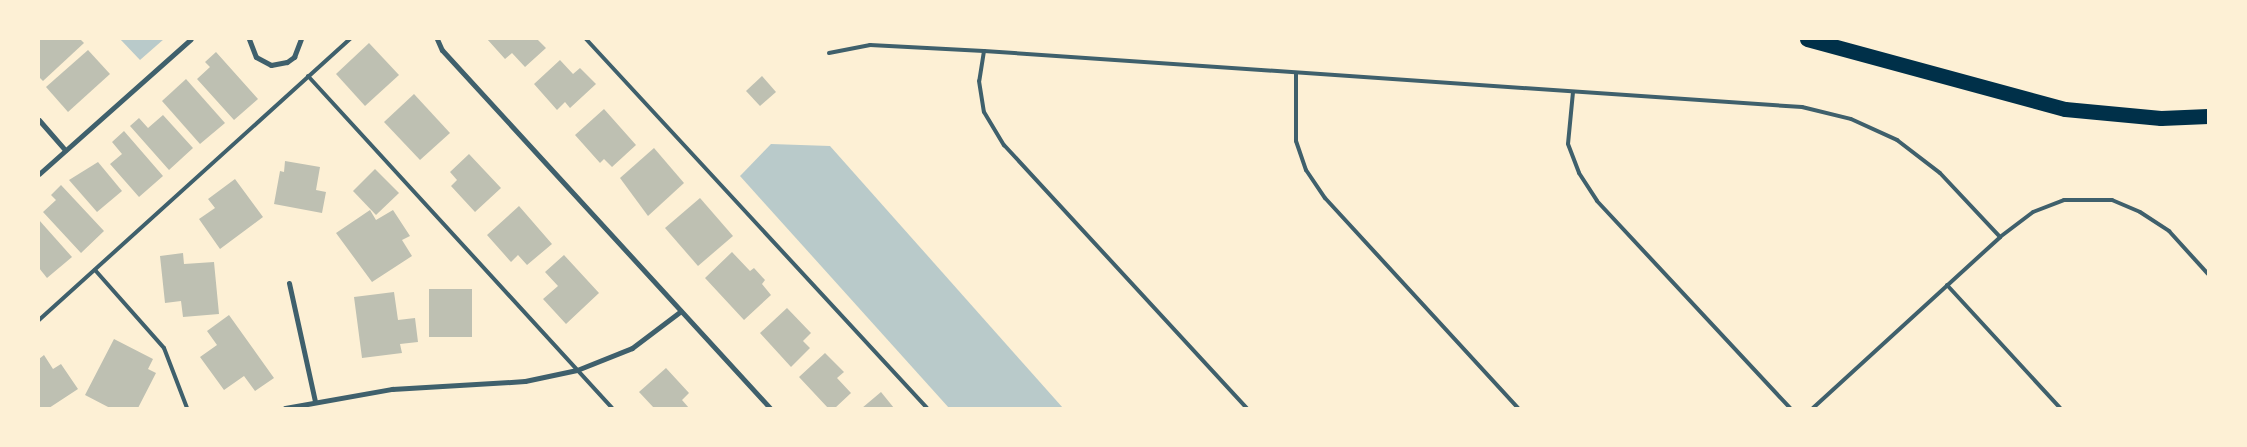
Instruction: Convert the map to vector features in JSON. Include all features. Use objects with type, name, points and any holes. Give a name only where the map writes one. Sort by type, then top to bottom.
[{"type":"highway","points":[[1807,39],[2065,109],[2161,118],[2208,116]]},
{"type":"street","points":[[39,174],[191,39]]},
{"type":"street","points":[[249,39],[256,57],[271,65],[288,62],[294,57],[301,39]]},
{"type":"street","points":[[437,39],[442,50],[770,408]]},
{"type":"street","points":[[39,120],[65,150]]},
{"type":"street","points":[[289,283],[314,401]]},
{"type":"street","points":[[285,408],[314,401],[439,385],[525,381],[577,370],[632,348],[681,311]]},
{"type":"lane","points":[[39,320],[350,39]]},
{"type":"lane","points":[[586,39],[927,408]]},
{"type":"lane","points":[[829,53],[870,45],[984,51],[1296,74],[1802,107],[1851,119],[1897,140],[1940,173],[2000,237]]},
{"type":"lane","points":[[984,51],[979,82],[984,112],[1004,145],[1247,408]]},
{"type":"lane","points":[[1296,74],[1296,141],[1306,170],[1325,198],[1518,408]]},
{"type":"lane","points":[[308,76],[612,408]]},
{"type":"lane","points":[[1573,92],[1568,144],[1579,173],[1593,194],[1790,408]]},
{"type":"lane","points":[[1814,408],[2000,237],[2032,212],[2064,200],[2089,198],[2112,200],[2140,212],[2169,231],[2208,274]]},
{"type":"lane","points":[[95,270],[164,348],[187,408]]},
{"type":"lane","points":[[1947,285],[2060,408]]},
{"type":"shaded area","points":[[120,39],[164,39],[140,60]]},
{"type":"shaded area","points":[[771,144],[830,146],[1063,408],[949,408],[740,176]]},
{"type":"building","points":[[39,39],[80,39],[84,43],[43,81],[39,77]]},
{"type":"building","points":[[487,39],[537,39],[546,48],[525,67],[512,53],[505,59]]},
{"type":"building","points":[[369,43],[399,75],[365,106],[336,74]]},
{"type":"building","points":[[88,50],[110,74],[68,112],[46,87]]},
{"type":"building","points":[[216,52],[258,99],[234,120],[197,79],[210,67],[205,62]]},
{"type":"building","points":[[560,60],[573,74],[580,68],[596,84],[570,108],[565,102],[557,110],[534,84]]},
{"type":"building","points":[[762,76],[776,92],[760,106],[746,91]]},
{"type":"building","points":[[186,79],[225,123],[200,144],[162,101]]},
{"type":"building","points":[[414,94],[450,133],[420,160],[384,122]]},
{"type":"building","points":[[604,109],[636,145],[612,167],[604,159],[600,163],[575,135]]},
{"type":"building","points":[[163,115],[193,148],[169,170],[130,126],[139,118],[148,128]]},
{"type":"building","points":[[124,131],[163,176],[139,197],[110,164],[122,154],[112,142]]},
{"type":"building","points":[[654,148],[684,183],[648,216],[620,178]]},
{"type":"building","points":[[469,154],[501,188],[475,212],[451,186],[457,180],[450,172]]},
{"type":"building","points":[[285,161],[320,167],[316,190],[326,192],[322,213],[274,204],[280,171],[284,172]]},
{"type":"building","points":[[98,162],[122,191],[97,212],[69,180]]},
{"type":"building","points":[[375,169],[399,193],[376,215],[353,191]]},
{"type":"building","points":[[235,179],[263,217],[220,249],[199,219],[215,208],[208,199]]},
{"type":"building","points":[[61,185],[104,231],[81,253],[43,212],[56,200],[51,195]]},
{"type":"building","points":[[700,198],[733,236],[698,266],[665,228]]},
{"type":"building","points":[[519,206],[552,244],[527,265],[518,255],[511,262],[487,235]]},
{"type":"building","points":[[370,210],[376,220],[393,210],[410,236],[402,240],[412,256],[372,282],[336,233]]},
{"type":"building","points":[[39,220],[72,257],[47,278],[39,268]]},
{"type":"building","points":[[732,252],[750,271],[754,268],[765,280],[762,284],[771,295],[744,320],[705,278]]},
{"type":"building","points":[[183,253],[184,264],[214,262],[219,314],[183,317],[181,301],[165,303],[160,256]]},
{"type":"building","points":[[564,255],[599,293],[566,324],[543,299],[558,286],[545,272]]},
{"type":"building","points":[[429,289],[472,289],[472,337],[429,337]]},
{"type":"building","points":[[394,292],[398,320],[415,318],[418,342],[400,344],[402,353],[362,358],[354,297]]},
{"type":"building","points":[[787,308],[811,333],[803,341],[810,348],[791,367],[760,333]]},
{"type":"building","points":[[229,315],[274,378],[255,391],[244,376],[224,390],[200,357],[217,345],[207,331]]},
{"type":"building","points":[[114,339],[153,359],[148,369],[156,373],[138,408],[110,408],[85,395]]},
{"type":"building","points":[[825,353],[844,372],[837,378],[851,393],[835,408],[828,408],[799,377]]},
{"type":"building","points":[[44,355],[53,369],[61,364],[78,389],[49,408],[39,408],[39,359]]},
{"type":"building","points":[[666,368],[689,393],[682,400],[689,408],[654,408],[639,392]]},
{"type":"building","points":[[881,392],[894,408],[862,408]]}]
